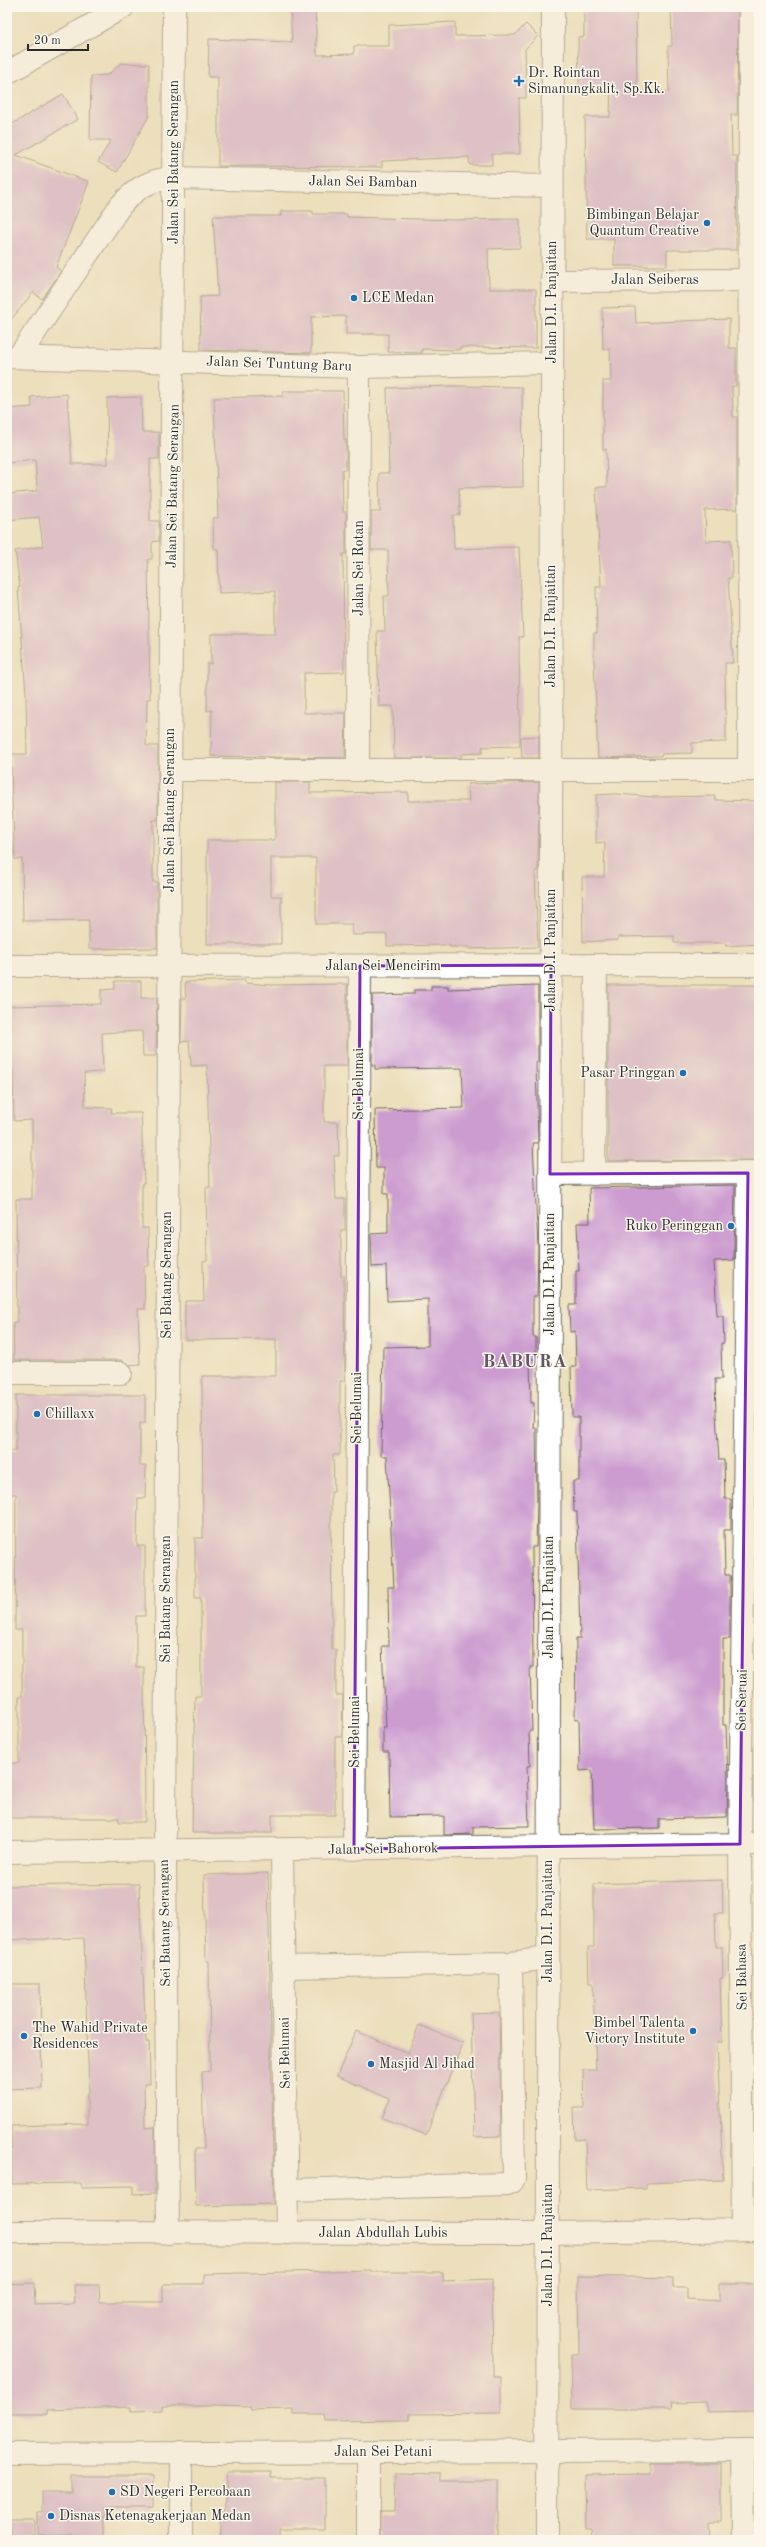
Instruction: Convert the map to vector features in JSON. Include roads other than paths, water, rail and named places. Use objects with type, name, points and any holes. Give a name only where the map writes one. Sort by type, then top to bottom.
[{"type":"street","points":[[7,74],[123,7]]},
{"type":"street","name":"Jalan Sei Batang Serangan","points":[[169,965],[174,361],[174,7]]},
{"type":"street","name":"Jalan D.I. Panjaitan","points":[[547,2540],[553,7]]},
{"type":"street","points":[[170,770],[754,770],[755,280],[750,7]]},
{"type":"street","name":"Jalan Sei Bamban","points":[[13,356],[120,206],[140,186],[151,181],[174,178],[552,186]]},
{"type":"street","name":"Jalan Seiberas","points":[[552,281],[755,280]]},
{"type":"street","name":"Jalan Sei Tuntung Baru","points":[[13,356],[359,367],[552,363]]},
{"type":"street","name":"Jalan Sei Rotan","points":[[358,770],[359,367]]},
{"type":"street","name":"Sei Batang Serangan","points":[[168,2233],[165,1851],[169,965]]},
{"type":"street","points":[[594,1174],[596,965]]},
{"type":"street","name":"Jalan Sei Mencirim","points":[[7,966],[759,965]]},
{"type":"street","name":"Sei Belumai","points":[[354,1849],[360,966]]},
{"type":"street","points":[[550,1174],[754,1172]]},
{"type":"street","name":"Sei Seruai","points":[[750,1844],[754,1172]]},
{"type":"street","points":[[7,1373],[121,1373]]},
{"type":"street","name":"Jalan Sei Bahorok","points":[[7,1852],[750,1844]]},
{"type":"street","name":"Sei Bahasa","points":[[750,1844],[751,2230]]},
{"type":"street","name":"Sei Belumai","points":[[282,1850],[287,2233]]},
{"type":"street","points":[[284,1967],[511,1963],[548,1958]]},
{"type":"street","points":[[287,2190],[507,2184],[512,2182],[514,2178],[511,1963]]},
{"type":"street","name":"Jalan Abdullah Lubis","points":[[7,2232],[547,2233],[751,2230]]},
{"type":"street","points":[[744,2540],[751,2450]]},
{"type":"street","name":"Jalan Sei Petani","points":[[7,2454],[751,2450]]},
{"type":"street","points":[[181,2452],[181,2540]]},
{"type":"street","points":[[368,2452],[368,2540]]},
{"type":"place","name":"Dr. Rointan Simanungkalit, Sp.Kk.","points":[[519,81]]},
{"type":"place","name":"Bimbingan Belajar Quantum Creative","points":[[707,223]]},
{"type":"place","name":"LCE Medan","points":[[354,298]]},
{"type":"place","name":"Pasar Pringgan","points":[[683,1073]]},
{"type":"place","name":"Ruko Peringgan","points":[[731,1226]]},
{"type":"place","name":"Chillaxx","points":[[37,1414]]},
{"type":"place","name":"Bimbel Talenta Victory Institute","points":[[693,2031]]},
{"type":"place","name":"The Wahid Private Residences","points":[[24,2036]]},
{"type":"place","name":"Masjid Al Jihad","points":[[371,2064]]},
{"type":"place","name":"SD Negeri Percobaan","points":[[112,2492]]},
{"type":"place","name":"Disnas Ketenagakerjaan Medan","points":[[51,2516]]},
{"type":"district","name":"BABURA","points":[[525,1362]]}]
